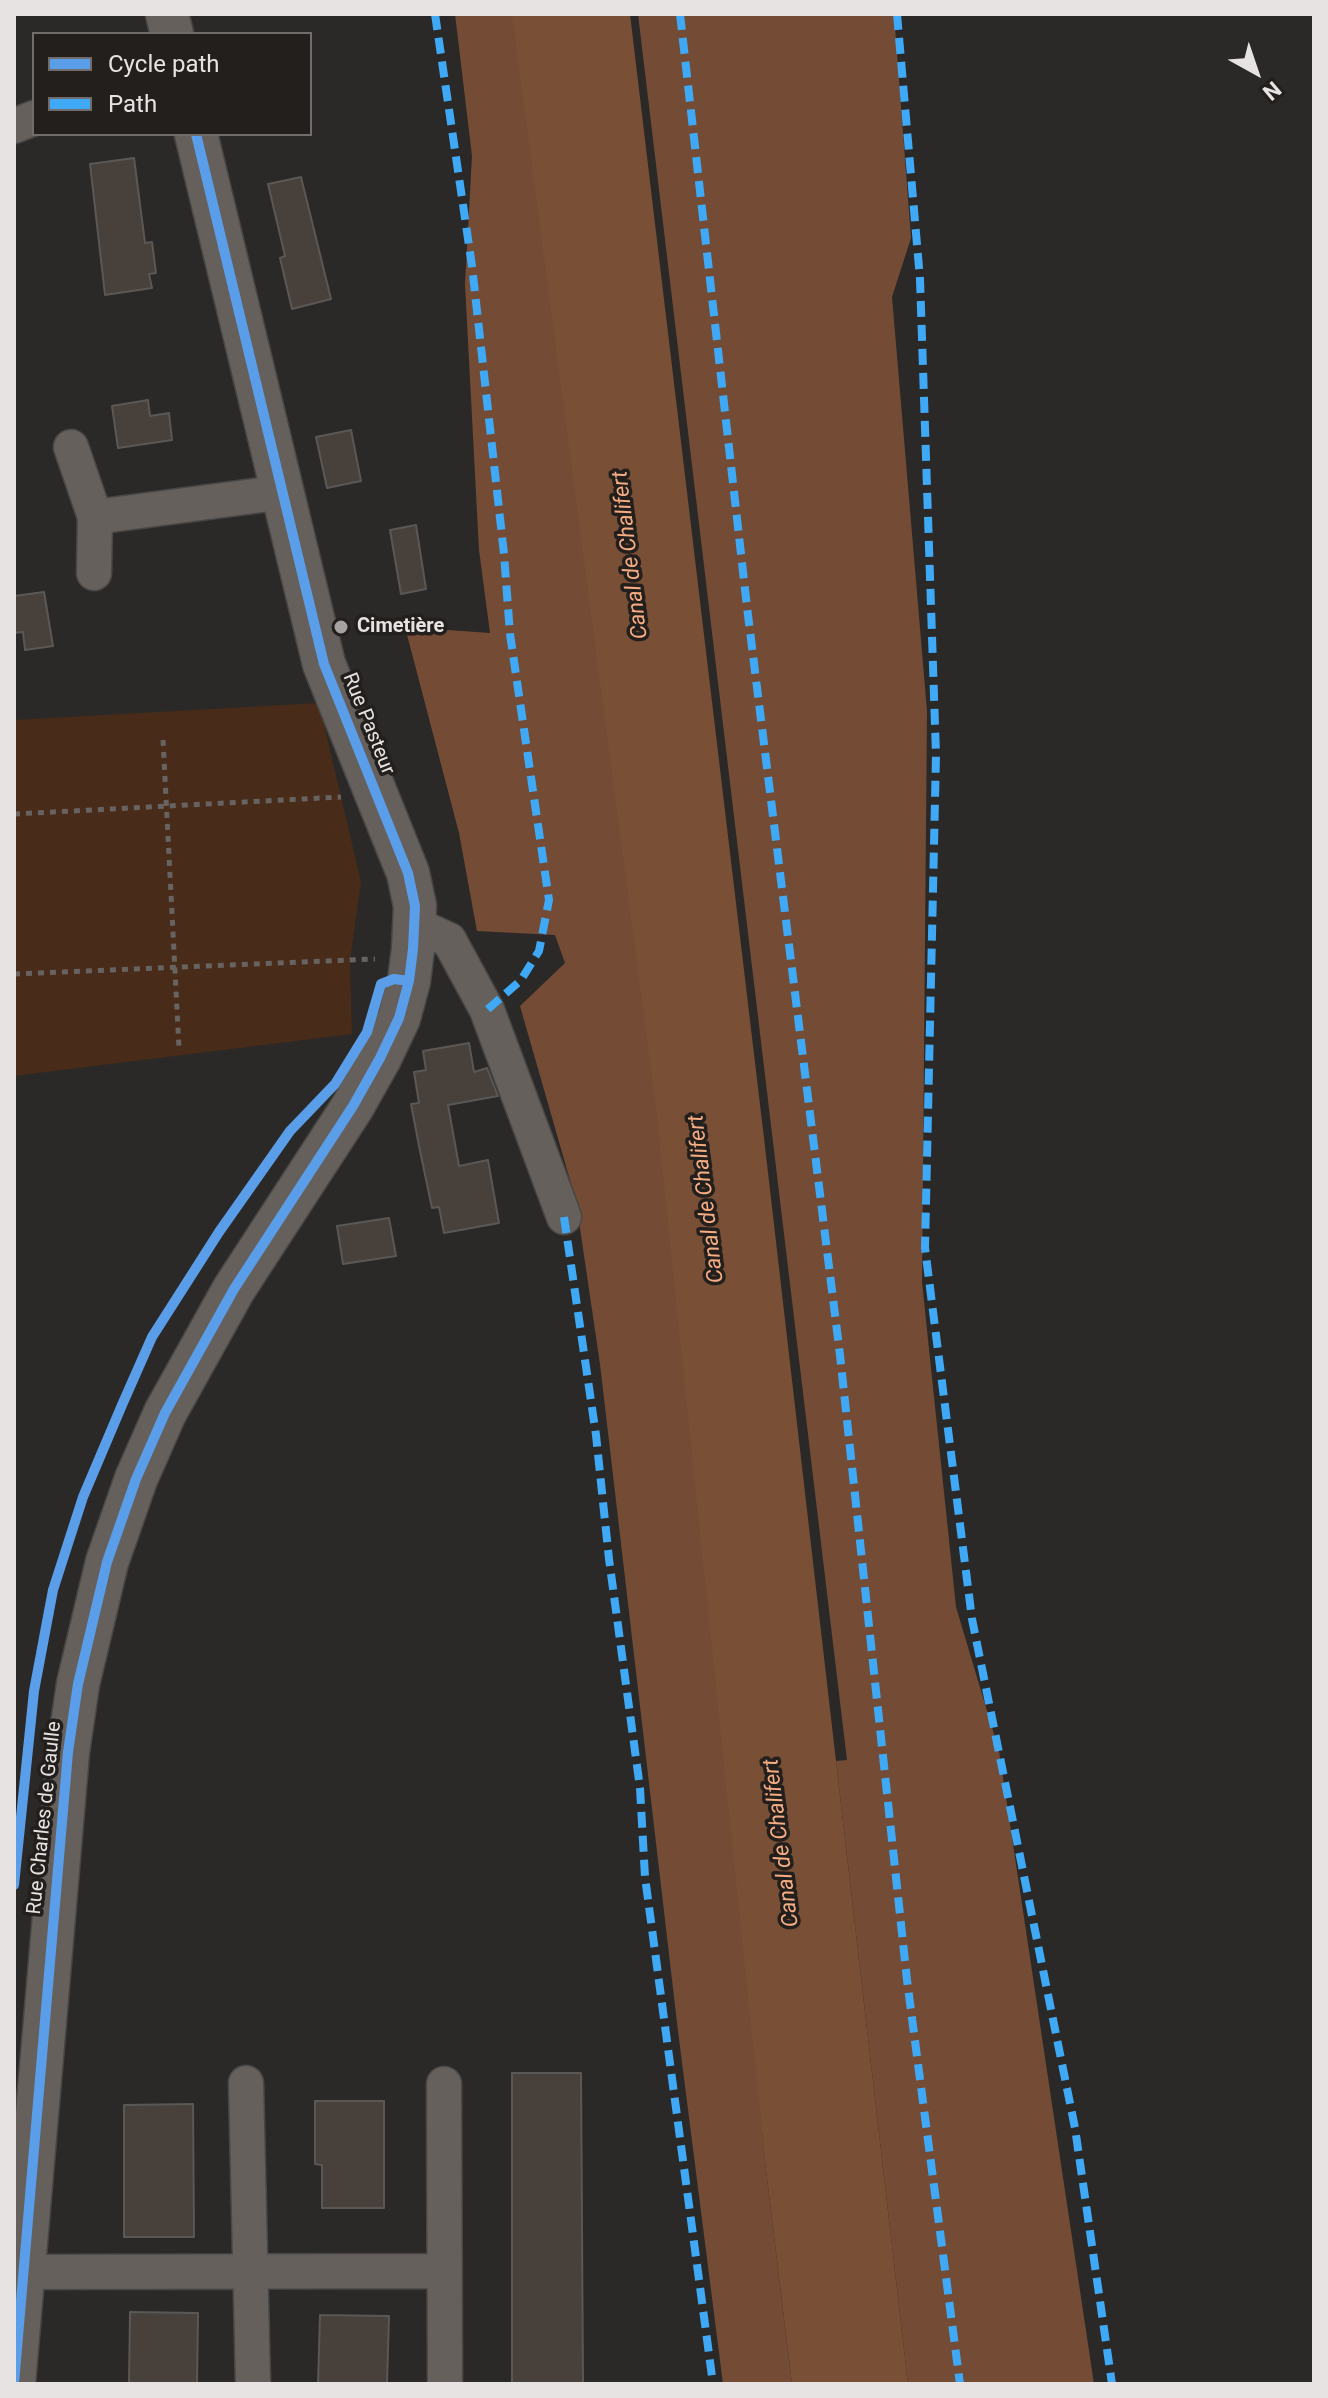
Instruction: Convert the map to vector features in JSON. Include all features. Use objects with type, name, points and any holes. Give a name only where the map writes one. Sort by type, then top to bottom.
[{"type":"street","name":"Rue Pasteur","points":[[196,136],[324,664],[408,873],[415,906],[413,941],[399,1018],[353,1106],[234,1289]]},
{"type":"street","points":[[71,447],[95,517],[94,573]]},
{"type":"street","points":[[95,517],[284,492]]},
{"type":"street","points":[[413,941],[449,940],[487,1010],[564,1217]]},
{"type":"street","name":"Rue Charles de Gaulle","points":[[14,2383],[66,1776],[78,1684],[107,1562],[136,1479],[165,1413],[234,1289]]},
{"type":"street","points":[[246,2083],[253,2384]]},
{"type":"street","points":[[444,2084],[445,2384]]},
{"type":"street","points":[[22,2272],[443,2271]]},
{"type":"path","points":[[163,740],[179,1048]]},
{"type":"path","points":[[14,814],[354,796]]},
{"type":"path","points":[[14,974],[176,967],[413,941]]},
{"type":"shaded area","points":[[455,14],[525,14],[661,1076],[766,2170],[792,2384],[723,2384],[678,2031],[600,1364],[576,1201],[520,1006],[565,963],[555,935],[477,931],[459,833],[405,627],[490,633],[479,550],[465,284],[472,156]]},
{"type":"shaded area","points":[[638,14],[894,14],[911,238],[892,297],[927,711],[922,1282],[956,1607],[999,1751],[1094,2384],[908,2384],[836,1761],[847,1760]]},
{"type":"shaded area","points":[[319,703],[361,882],[350,960],[352,1034],[14,1076],[14,720]]},
{"type":"water","name":"Canal de Chalifert","points":[[512,14],[630,14],[908,2384],[792,2384],[766,2170],[656,1107]]},
{"type":"building","points":[[134,158],[145,243],[152,242],[156,273],[149,274],[152,288],[105,295],[90,164]]},
{"type":"building","points":[[301,177],[331,299],[292,309],[280,258],[285,256],[268,184]]},
{"type":"building","points":[[148,400],[150,416],[169,413],[172,440],[118,448],[112,406]]},
{"type":"building","points":[[351,430],[361,481],[327,488],[316,437]]},
{"type":"building","points":[[416,525],[426,589],[401,594],[390,530]]},
{"type":"building","points":[[44,592],[53,646],[25,650],[23,632],[14,633],[14,596]]},
{"type":"building","points":[[469,1043],[474,1072],[487,1068],[498,1096],[448,1105],[459,1166],[488,1160],[499,1223],[444,1233],[439,1207],[432,1208],[411,1104],[419,1103],[414,1072],[426,1070],[423,1051]]},
{"type":"building","points":[[389,1218],[396,1256],[343,1264],[337,1226]]},
{"type":"building","points":[[512,2073],[581,2073],[583,2384],[512,2384]]},
{"type":"building","points":[[315,2101],[384,2101],[384,2208],[322,2208],[322,2165],[315,2164]]},
{"type":"building","points":[[193,2104],[194,2237],[124,2237],[124,2105]]},
{"type":"building","points":[[130,2312],[198,2313],[197,2384],[129,2384]]},
{"type":"building","points":[[320,2315],[389,2316],[387,2384],[318,2384]]},
{"type":"marked path","points":[[435,14],[472,266],[510,634],[549,900],[539,951],[521,980],[487,1010]]},
{"type":"marked path","points":[[680,14],[747,607],[840,1355],[907,1980],[960,2384]]},
{"type":"marked path","points":[[897,14],[920,279],[936,755],[925,1248],[972,1619],[1075,2128],[1112,2384]]},
{"type":"marked path","points":[[564,1217],[596,1435],[609,1559],[640,1788],[645,1877],[713,2384]]},
{"type":"cycle path","points":[[14,2383],[68,1752],[78,1684],[107,1562],[136,1479],[165,1413],[234,1289],[353,1106],[380,1058],[399,1018],[409,981],[413,949],[415,906],[408,873],[324,664],[196,136]]},
{"type":"cycle path","points":[[14,1885],[34,1691],[53,1590],[83,1497],[122,1405],[152,1337],[219,1232],[290,1131],[335,1084],[367,1032],[381,984],[394,979],[409,981]]},
{"type":"place","name":"Cimetière","points":[[341,627]]}]
